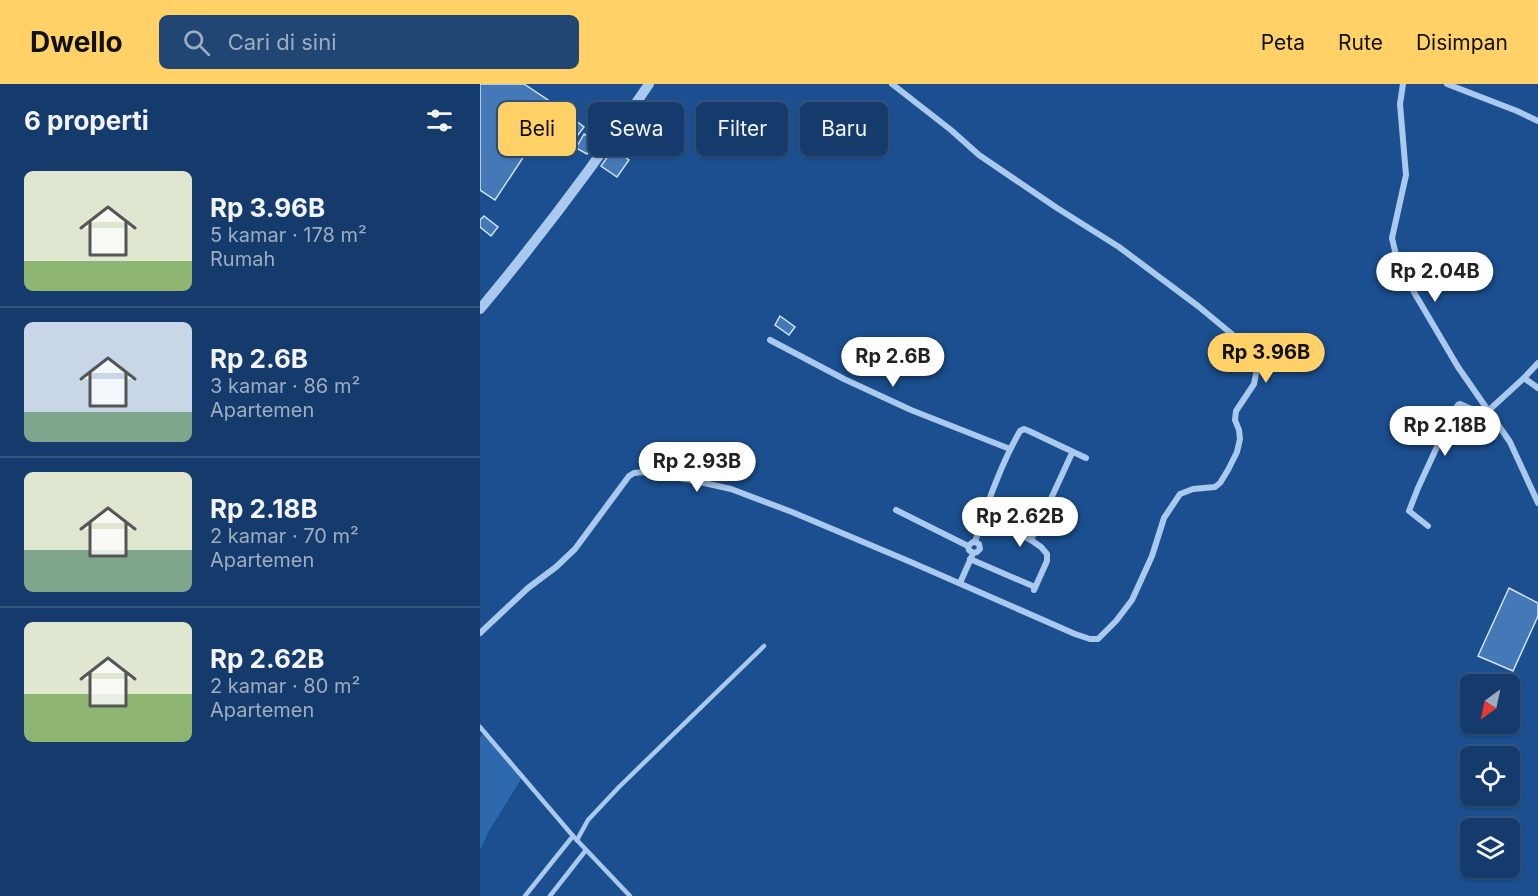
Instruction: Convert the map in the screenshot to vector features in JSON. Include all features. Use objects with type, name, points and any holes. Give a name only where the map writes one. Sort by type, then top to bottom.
[{"type":"street","points":[[480,309],[584,177],[649,84]]},
{"type":"street","points":[[480,633],[528,588],[575,549],[629,476],[643,472],[731,489],[792,512],[1075,634],[1098,639],[1132,600],[1152,556],[1164,518],[1180,494],[1193,489],[1215,487],[1220,483],[1237,452],[1239,430],[1235,420],[1236,411],[1254,384],[1258,364],[1251,350],[1198,306],[1119,247],[986,160],[892,84]]},
{"type":"street","points":[[1403,84],[1400,104],[1406,175],[1392,238],[1395,249],[1415,294],[1458,367],[1510,442],[1538,502]]},
{"type":"street","points":[[1447,84],[1538,121]]},
{"type":"street","points":[[770,340],[844,379],[911,410],[1010,449]]},
{"type":"street","points":[[1488,411],[1538,363]]},
{"type":"street","points":[[1524,378],[1538,388]]},
{"type":"street","points":[[1428,526],[1409,511],[1454,410],[1460,404],[1494,419]]},
{"type":"street","points":[[968,546],[975,542],[991,493],[1020,431],[1024,429],[1086,458]]},
{"type":"street","points":[[1030,540],[1072,453]]},
{"type":"street","points":[[896,510],[968,546],[971,556],[1034,589],[1047,561],[1047,554],[1030,540],[983,516]]},
{"type":"street","points":[[960,583],[971,556],[980,549],[979,544],[975,542]]},
{"type":"lane","points":[[525,896],[612,793],[764,646]]},
{"type":"lane","points":[[480,727],[575,838],[630,896]]},
{"type":"lane","points":[[550,896],[586,850]]},
{"type":"shaded area","points":[[486,731],[523,776],[480,850],[480,738]]},
{"type":"building","points":[[480,84],[524,84],[551,102],[498,102],[498,156],[524,156],[495,200],[480,190]]},
{"type":"building","points":[[576,121],[584,127],[578,135],[576,134]]},
{"type":"building","points":[[584,134],[588,137],[587,154],[576,148]]},
{"type":"building","points":[[608,156],[623,156],[629,160],[617,177],[601,166]]},
{"type":"building","points":[[484,216],[498,227],[491,236],[480,227],[480,220]]},
{"type":"building","points":[[780,316],[795,327],[789,335],[775,325]]},
{"type":"building","points":[[1509,588],[1538,603],[1538,616],[1513,671],[1478,656]]}]
